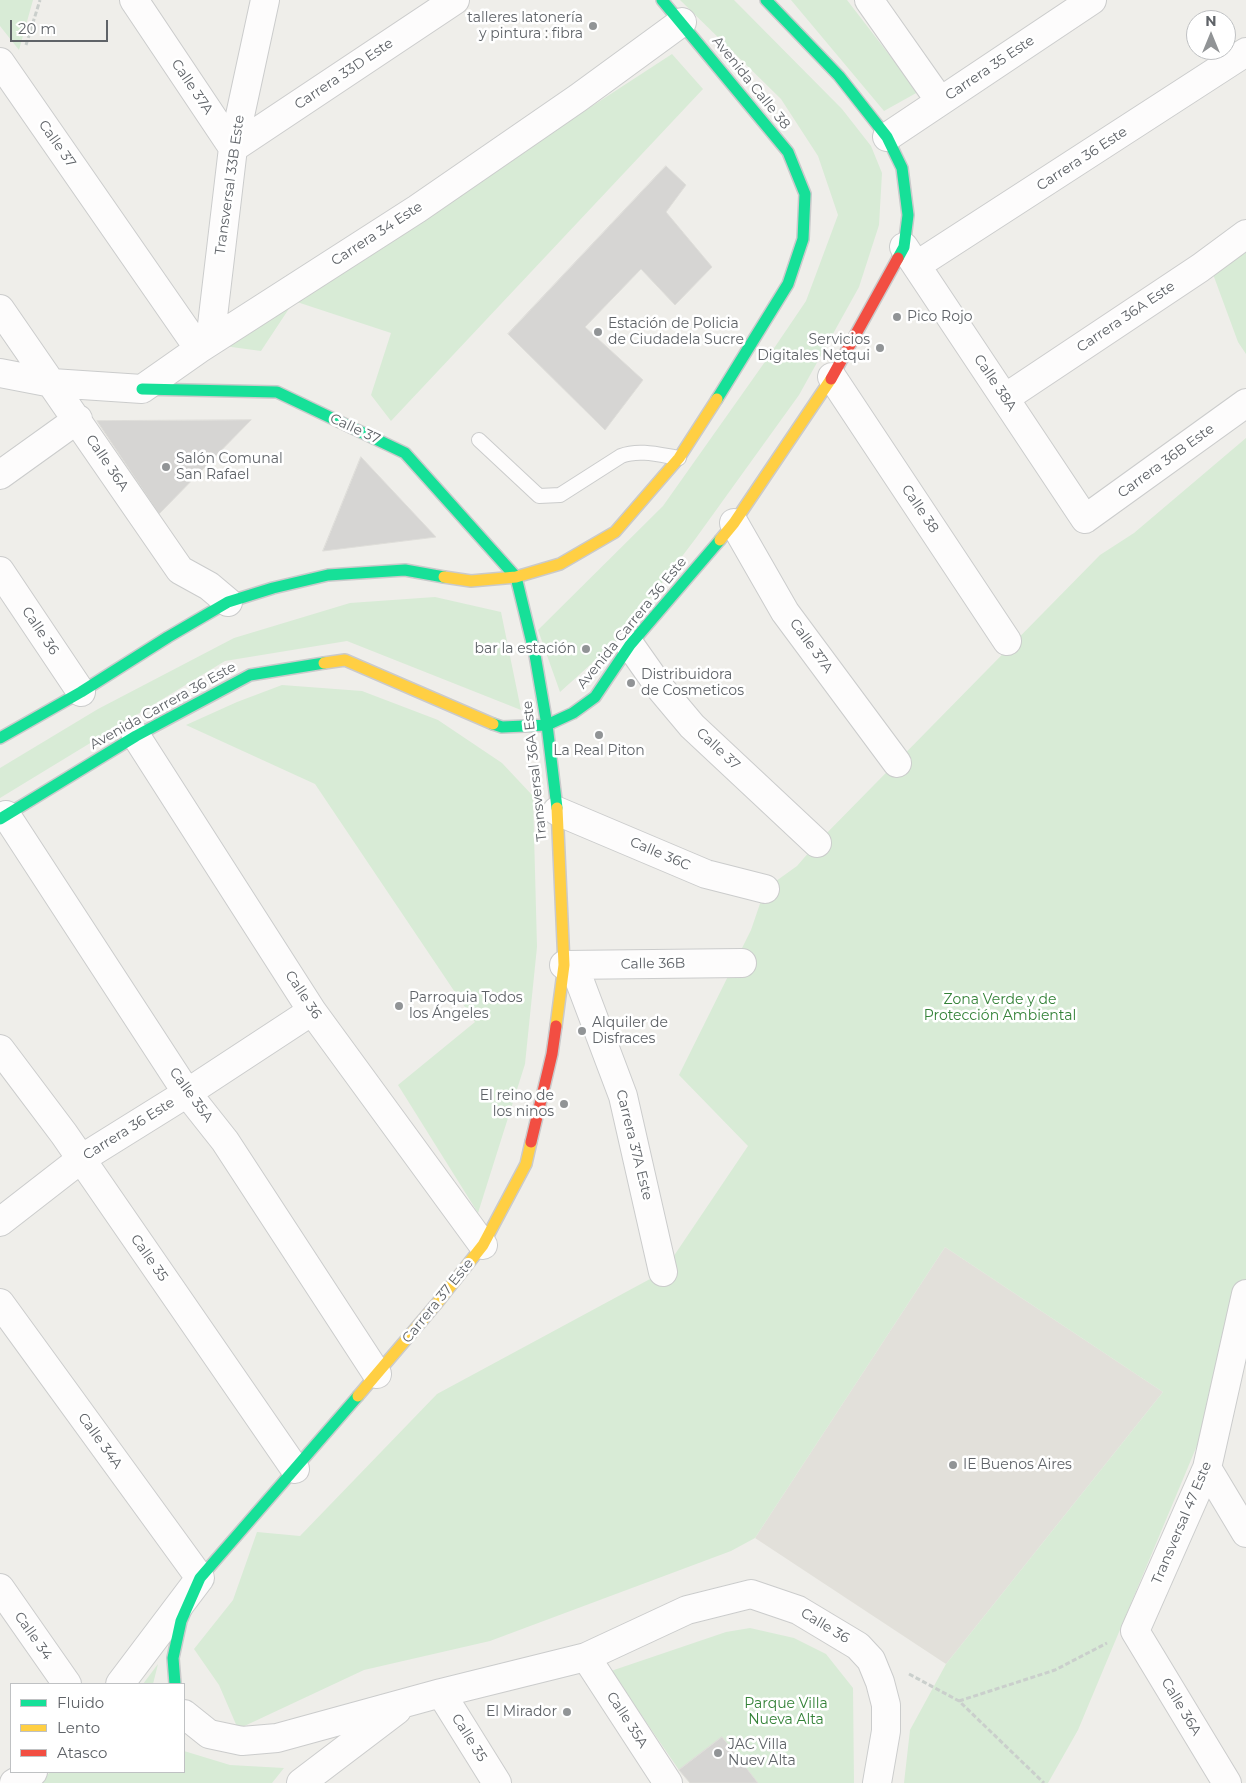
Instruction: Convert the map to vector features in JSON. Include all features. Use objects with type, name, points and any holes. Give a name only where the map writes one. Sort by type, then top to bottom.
[{"type":"street","name":"Calle 37A","points":[[134,0],[233,148]]},
{"type":"street","name":"Transversal 33B Este","points":[[204,346],[233,148],[265,0]]},
{"type":"street","name":"Carrera 33D Este","points":[[233,148],[455,0]]},
{"type":"street","name":"Avenida Calle 38","points":[[662,0],[788,152],[805,194],[803,239],[788,284],[742,361],[679,458]]},
{"type":"street","points":[[766,0],[839,76],[887,137],[902,168],[911,256]]},
{"type":"street","points":[[869,0],[940,101]]},
{"type":"street","name":"Carrera 35 Este","points":[[887,137],[1092,0]]},
{"type":"street","name":"Carrera 34 Este","points":[[142,389],[204,346],[417,208],[578,98],[682,22]]},
{"type":"street","name":"Carrera 36 Este","points":[[911,256],[1246,52]]},
{"type":"street","name":"Calle 37","points":[[0,62],[204,346]]},
{"type":"street","name":"Carrera 36A Este","points":[[1005,398],[1200,268],[1246,234]]},
{"type":"street","name":"Avenida Carrera 36 Este","points":[[3,817],[136,736],[250,675],[344,660],[502,727],[547,725],[573,713],[595,697],[630,645],[734,523],[911,256]]},
{"type":"street","name":"Calle 38A","points":[[911,256],[1085,519]]},
{"type":"street","name":"Calle 36A","points":[[0,309],[78,419],[180,570],[209,586],[228,602]]},
{"type":"street","points":[[0,373],[52,383],[142,389]]},
{"type":"street","name":"Calle 38","points":[[832,377],[1007,641]]},
{"type":"street","name":"Calle 37","points":[[142,389],[277,392],[405,453],[516,576]]},
{"type":"street","name":"Carrera 36B Este","points":[[1085,519],[1246,403]]},
{"type":"street","points":[[0,475],[78,419]]},
{"type":"street","points":[[0,738],[81,692],[228,602],[273,588],[328,575],[405,570],[470,581],[516,576],[560,564],[615,532],[679,458]]},
{"type":"street","name":"Calle 37A","points":[[734,523],[785,612],[897,763]]},
{"type":"street","name":"Calle 36","points":[[0,571],[81,692]]},
{"type":"street","name":"Transversal 36A Este","points":[[516,576],[535,655],[547,725],[557,811],[569,966]]},
{"type":"street","name":"Calle 37","points":[[630,645],[660,689],[692,726],[817,843]]},
{"type":"street","name":"Calle 36","points":[[136,736],[312,1011],[483,1245]]},
{"type":"street","name":"Calle 36C","points":[[557,811],[706,874],[765,889]]},
{"type":"street","name":"Calle 35A","points":[[3,817],[187,1092],[225,1141],[377,1374]]},
{"type":"street","name":"Calle 36B","points":[[569,966],[742,963]]},
{"type":"street","name":"Carrera 37 Este","points":[[121,1683],[200,1578],[377,1374],[483,1245],[526,1164],[552,1054],[569,966]]},
{"type":"street","name":"Carrera 37A Este","points":[[569,966],[623,1096],[663,1272]]},
{"type":"street","name":"Carrera 36 Este","points":[[0,1222],[81,1159],[312,1011]]},
{"type":"street","name":"Calle 35","points":[[0,1049],[81,1159],[295,1469]]},
{"type":"street","name":"Transversal 47 Este","points":[[1135,1631],[1207,1468],[1246,1294]]},
{"type":"street","name":"Calle 34A","points":[[0,1303],[200,1578]]},
{"type":"street","points":[[1207,1468],[1246,1533]]},
{"type":"street","name":"Carrera 37 Este","points":[[176,1683],[173,1658],[181,1621],[200,1578]]},
{"type":"street","name":"Calle 34","points":[[0,1588],[66,1683]]},
{"type":"street","name":"Calle 36","points":[[586,1657],[687,1610],[751,1594],[798,1610],[858,1646],[871,1660],[880,1682],[886,1705],[886,1731],[877,1783]]},
{"type":"street","name":"Calle 36A","points":[[1135,1631],[1227,1783]]},
{"type":"street","points":[[185,1715],[209,1734],[242,1740],[277,1738],[407,1702],[586,1657]]},
{"type":"street","name":"Calle 35A","points":[[586,1657],[668,1783]]},
{"type":"street","name":"Calle 35","points":[[442,1693],[497,1783]]},
{"type":"street","points":[[311,1780],[407,1702]]},
{"type":"street","points":[[14,1783],[31,1773]]},
{"type":"lane","points":[[479,440],[539,496],[560,495],[621,456],[629,453],[679,458]]},
{"type":"path","points":[[15,84],[40,0]]},
{"type":"path","points":[[959,1701],[1054,1670],[1135,1631]]},
{"type":"path","points":[[909,1674],[959,1701],[1044,1783]]},
{"type":"shaded area","name":"IE Buenos Aires","points":[[945,1247],[1163,1392],[946,1664],[755,1538]]},
{"type":"green space","points":[[0,0],[33,0],[19,50],[0,26]]},
{"type":"green space","points":[[680,0],[734,0],[842,109],[871,146],[882,173],[879,225],[859,287],[799,395],[696,538],[620,638],[560,692],[538,630],[663,506],[806,301],[838,215],[818,156],[781,99]]},
{"type":"green space","points":[[791,0],[847,0],[918,92],[884,111]]},
{"type":"green space","points":[[672,54],[703,89],[391,421],[371,395],[391,333],[294,301],[261,351],[224,346]]},
{"type":"green space","points":[[1246,243],[1246,354],[1238,342],[1210,266]]},
{"type":"green space","name":"Zona Verde y de Protección Ambiental","points":[[1246,438],[1246,1333],[1078,1730],[1048,1783],[904,1783],[910,1730],[946,1664],[1163,1392],[945,1247],[755,1538],[731,1551],[490,1641],[364,1670],[238,1729],[219,1685],[194,1649],[233,1600],[257,1532],[300,1536],[437,1394],[663,1272],[748,1146],[679,1075],[751,930],[765,889],[797,866],[817,843],[1100,555],[1134,533]]},
{"type":"green space","points":[[435,597],[501,612],[521,710],[347,641],[225,661],[0,798],[0,768],[98,709],[234,638],[350,603]]},
{"type":"green space","points":[[282,685],[362,691],[438,720],[502,763],[533,796],[537,947],[525,1064],[478,1213],[398,1085],[475,1022],[315,784],[186,725],[237,702]]},
{"type":"green space","name":"Parque Villa Nueva Alta","points":[[750,1628],[794,1638],[826,1654],[853,1688],[854,1783],[758,1783],[722,1737],[679,1770],[611,1671],[726,1632]]},
{"type":"green space","points":[[158,1664],[153,1683],[144,1683]]},
{"type":"green space","points":[[185,1751],[230,1765],[284,1768],[272,1783],[35,1783],[50,1773],[185,1773]]},
{"type":"building","points":[[666,166],[686,185],[666,212],[712,267],[675,305],[641,269],[585,327],[643,380],[605,430],[508,334]]},
{"type":"building","name":"Salón Comunal San Rafael","points":[[251,420],[159,514],[97,421]]},
{"type":"building","points":[[361,457],[436,537],[323,551]]},
{"type":"building","name":"JAC Villa Nuev Alta","points":[[722,1737],[758,1783],[690,1783],[679,1770]]},
{"type":"traffic: fast","points":[[662,0],[788,152],[805,194],[803,239],[788,284],[717,399]]},
{"type":"traffic: fast","points":[[766,0],[839,76],[887,137],[902,168],[908,215],[904,247],[898,258]]},
{"type":"traffic: fast","points":[[142,389],[277,392],[405,453],[516,577],[535,655],[547,725],[557,808]]},
{"type":"traffic: fast","points":[[493,724],[502,727],[547,725],[573,713],[595,697],[630,645],[720,540]]},
{"type":"traffic: fast","points":[[0,738],[81,692],[228,602],[273,588],[328,575],[405,570],[444,577]]},
{"type":"traffic: fast","points":[[0,819],[136,736],[250,675],[324,663]]},
{"type":"traffic: fast","points":[[175,1683],[173,1658],[181,1621],[200,1578],[358,1396]]},
{"type":"traffic: slow","points":[[720,540],[734,523],[831,379]]},
{"type":"traffic: slow","points":[[444,577],[471,581],[516,577],[560,564],[615,532],[679,458],[717,399]]},
{"type":"traffic: slow","points":[[324,663],[345,660],[493,724]]},
{"type":"traffic: slow","points":[[556,1026],[564,965],[557,808]]},
{"type":"traffic: slow","points":[[358,1396],[438,1302],[483,1245],[526,1164],[531,1142]]},
{"type":"traffic: jam","points":[[831,379],[898,258]]},
{"type":"traffic: jam","points":[[531,1142],[552,1054],[556,1026]]},
{"type":"place","name":"talleres latonería y pintura : fibra","points":[[593,26]]},
{"type":"place","name":"Pico Rojo","points":[[897,317]]},
{"type":"place","name":"Estación de Policia de Ciudadela Sucre","points":[[598,332]]},
{"type":"place","name":"Servicios Digitales Netqui","points":[[880,348]]},
{"type":"place","name":"Salón Comunal San Rafael","points":[[166,467]]},
{"type":"place","name":"bar la estación","points":[[586,649]]},
{"type":"place","name":"Distribuidora de Cosmeticos","points":[[631,683]]},
{"type":"place","name":"La Real Piton","points":[[599,735]]},
{"type":"place","name":"Parroquia Todos los Ángeles","points":[[399,1006]]},
{"type":"place","name":"Alquiler de Disfraces","points":[[582,1031]]},
{"type":"place","name":"El reino de los ninos","points":[[564,1104]]},
{"type":"place","name":"IE Buenos Aires","points":[[953,1465]]},
{"type":"place","name":"El Mirador","points":[[567,1712]]},
{"type":"place","name":"JAC Villa Nuev Alta","points":[[718,1753]]}]
